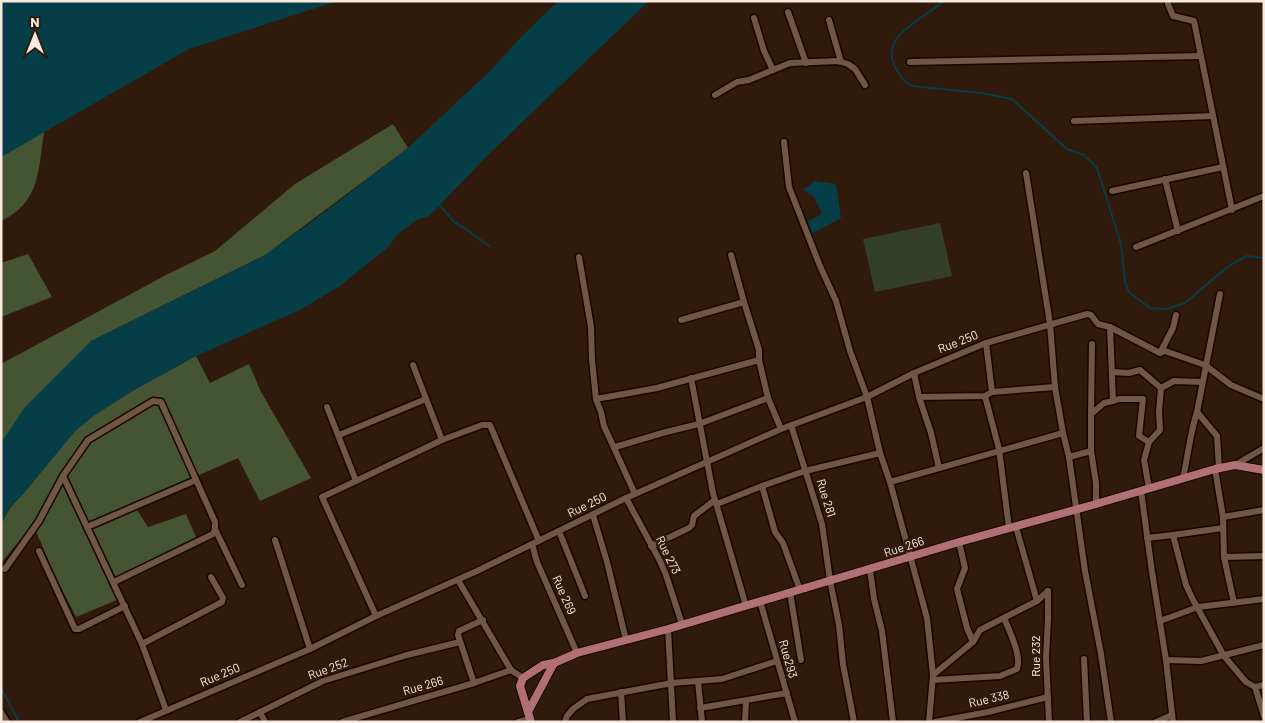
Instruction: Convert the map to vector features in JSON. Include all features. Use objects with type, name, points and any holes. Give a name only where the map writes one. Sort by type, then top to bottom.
[{"type":"main road","name":"Rue 266","points":[[523,678],[542,665],[577,653],[668,629],[959,542],[1077,510],[1183,478],[1235,465],[1264,470]]},
{"type":"main road","points":[[529,717],[558,660]]},
{"type":"main road","points":[[523,678],[520,686],[529,717]]},
{"type":"street","points":[[1168,4],[1173,16],[1194,21],[1232,210]]},
{"type":"street","points":[[788,12],[806,63]]},
{"type":"street","points":[[754,18],[764,51],[773,70]]},
{"type":"street","points":[[829,20],[841,62]]},
{"type":"street","points":[[910,62],[1201,56]]},
{"type":"street","points":[[715,95],[737,82],[749,80],[784,64],[841,62],[855,69],[865,85]]},
{"type":"street","points":[[1074,121],[1213,116]]},
{"type":"street","points":[[784,142],[789,187],[836,301],[850,351],[867,397],[880,453],[890,482],[927,618],[933,678],[929,722]]},
{"type":"street","points":[[1112,191],[1223,167]]},
{"type":"street","points":[[1026,173],[1050,324],[1055,387],[1069,457],[1085,571],[1101,654],[1111,722]]},
{"type":"street","points":[[1164,179],[1178,231]]},
{"type":"street","points":[[1136,247],[1264,196]]},
{"type":"street","points":[[731,255],[759,350],[759,360],[768,398],[781,429]]},
{"type":"street","points":[[579,257],[591,327],[596,399],[604,426],[635,494]]},
{"type":"street","points":[[1183,478],[1220,294]]},
{"type":"street","points":[[681,320],[744,302]]},
{"type":"street","name":"Rue 250","points":[[144,721],[310,649],[376,616],[458,580],[626,498],[781,429],[867,397],[914,372],[986,343],[1050,324],[1087,314],[1091,315],[1098,324],[1110,327],[1160,353],[1165,351],[1205,365],[1231,385],[1264,399]]},
{"type":"street","points":[[1160,353],[1173,328],[1176,315]]},
{"type":"street","points":[[1110,327],[1113,401]]},
{"type":"street","points":[[986,343],[992,392]]},
{"type":"street","points":[[1092,344],[1091,451],[1096,483],[1096,504]]},
{"type":"street","points":[[596,399],[657,388],[759,360]]},
{"type":"street","points":[[376,616],[322,497],[442,440],[413,365]]},
{"type":"street","points":[[1112,372],[1140,370],[1161,388]]},
{"type":"street","points":[[914,372],[939,468]]},
{"type":"street","points":[[691,378],[706,462],[746,606]]},
{"type":"street","points":[[1161,388],[1174,381],[1202,382]]},
{"type":"street","points":[[919,397],[985,396],[992,392],[1055,387]]},
{"type":"street","points":[[1156,722],[1172,718],[1166,660],[1147,538],[1144,460],[1149,442],[1160,430],[1161,388]]},
{"type":"street","points":[[933,678],[973,642],[980,630],[1038,601],[1012,527],[1000,451],[985,396]]},
{"type":"street","points":[[615,447],[699,424],[768,398]]},
{"type":"street","points":[[339,435],[426,399]]},
{"type":"street","points":[[1091,414],[1104,403],[1143,399],[1139,436],[1149,442]]},
{"type":"street","points":[[5,569],[39,521],[63,476],[88,440],[153,401],[158,400],[161,402],[215,522],[214,534],[114,582]]},
{"type":"street","points":[[327,406],[356,481]]},
{"type":"street","points":[[1197,412],[1217,436],[1217,469],[1223,517],[1224,558],[1234,604]]},
{"type":"street","name":"Rue 269","points":[[442,440],[490,425],[535,542],[537,562],[577,653]]},
{"type":"street","name":"Rue 281","points":[[791,425],[822,524],[830,580],[838,618],[843,664],[854,722]]},
{"type":"street","points":[[890,482],[1063,434]]},
{"type":"street","points":[[1235,465],[1264,448]]},
{"type":"street","points":[[1069,457],[1091,451]]},
{"type":"street","points":[[651,546],[689,528],[692,525],[694,516],[716,502],[805,471],[880,453]]},
{"type":"street","points":[[63,476],[142,644],[166,710]]},
{"type":"street","points":[[87,527],[196,480]]},
{"type":"street","points":[[762,486],[775,532],[783,543],[800,590]]},
{"type":"street","name":"Rue 273","points":[[626,498],[666,574],[682,624]]},
{"type":"street","points":[[1223,517],[1264,510]]},
{"type":"street","points":[[593,514],[626,640]]},
{"type":"street","points":[[1147,538],[1222,528]]},
{"type":"street","points":[[215,529],[242,584]]},
{"type":"street","points":[[559,531],[585,596]]},
{"type":"street","points":[[1174,535],[1186,585],[1224,656],[1246,682],[1255,687],[1264,685]]},
{"type":"street","points":[[276,540],[310,649]]},
{"type":"street","points":[[959,542],[965,568],[957,588],[967,628],[973,642]]},
{"type":"street","points":[[39,551],[75,629],[80,629],[125,606]]},
{"type":"street","points":[[1224,558],[1264,556]]},
{"type":"street","points":[[870,570],[874,599],[882,631],[892,722]]},
{"type":"street","points":[[142,644],[222,602],[223,598],[211,577]]},
{"type":"street","points":[[458,580],[511,670],[523,678]]},
{"type":"street","name":"Rue 232","points":[[1038,601],[1048,591],[1046,658],[1049,722]]},
{"type":"street","points":[[790,592],[802,660]]},
{"type":"street","points":[[1160,621],[1198,607],[1264,599]]},
{"type":"street","name":"Rue293","points":[[760,602],[795,722]]},
{"type":"street","points":[[933,678],[1000,676],[1017,669],[1015,646],[1004,618]]},
{"type":"street","points":[[474,683],[458,635],[459,631],[482,620]]},
{"type":"street","points":[[668,629],[674,722]]},
{"type":"street","name":"Rue 252","points":[[240,722],[323,681],[407,655],[460,642]]},
{"type":"street","points":[[1166,660],[1201,661],[1264,644]]},
{"type":"street","points":[[1084,658],[1087,722]]},
{"type":"street","points":[[565,722],[573,709],[586,699],[672,683],[722,679],[777,661]]},
{"type":"street","name":"Rue 266","points":[[342,722],[474,683],[511,670]]},
{"type":"street","points":[[698,681],[702,722]]},
{"type":"street","points":[[1255,687],[1264,716]]},
{"type":"street","points":[[621,692],[623,722]]},
{"type":"street","points":[[700,708],[786,693]]},
{"type":"street","name":"Rue 338","points":[[935,722],[988,712],[1048,697]]},
{"type":"street","points":[[745,722],[746,701]]},
{"type":"street","points":[[1,712],[7,722]]},
{"type":"street","points":[[260,712],[266,722]]},
{"type":"street","points":[[518,722],[529,717]]},
{"type":"green space","points":[[393,124],[408,148],[265,255],[91,341],[1,443],[1,364],[166,275],[215,251],[295,184]]},
{"type":"green space","points":[[44,132],[38,172],[31,195],[14,213],[1,221],[1,157]]},
{"type":"green space","points":[[940,223],[952,276],[875,292],[863,239]]},
{"type":"green space","points":[[28,254],[52,297],[1,317],[1,263]]},
{"type":"green space","points":[[196,356],[210,383],[249,364],[261,392],[311,478],[260,501],[238,458],[133,504],[148,527],[186,514],[196,537],[108,581],[117,600],[76,617],[55,576],[33,524],[1,563],[1,524],[10,508],[75,431],[93,416],[132,391]]},
{"type":"water","points":[[1,1],[338,1],[189,49],[1,157]]},
{"type":"water","points":[[558,1],[649,1],[488,155],[431,214],[416,220],[398,234],[387,248],[340,286],[302,309],[196,356],[132,391],[93,416],[75,431],[10,507],[1,524],[1,443],[25,407],[91,341],[265,255],[314,220],[408,148],[491,70]]},
{"type":"water","points":[[816,181],[836,184],[841,218],[809,235],[807,222],[822,214],[814,197],[803,189]]},
{"type":"waterway","points":[[943,1],[898,37],[893,46],[892,56],[895,67],[904,81],[912,86],[981,93],[1012,99],[1067,149],[1084,155],[1097,168],[1121,244],[1125,281],[1129,292],[1150,308],[1167,309],[1185,303],[1226,268],[1239,260],[1247,256],[1264,258]]},
{"type":"waterway","points":[[439,205],[456,224],[489,246]]},
{"type":"waterway","points":[[1,688],[19,722]]}]
